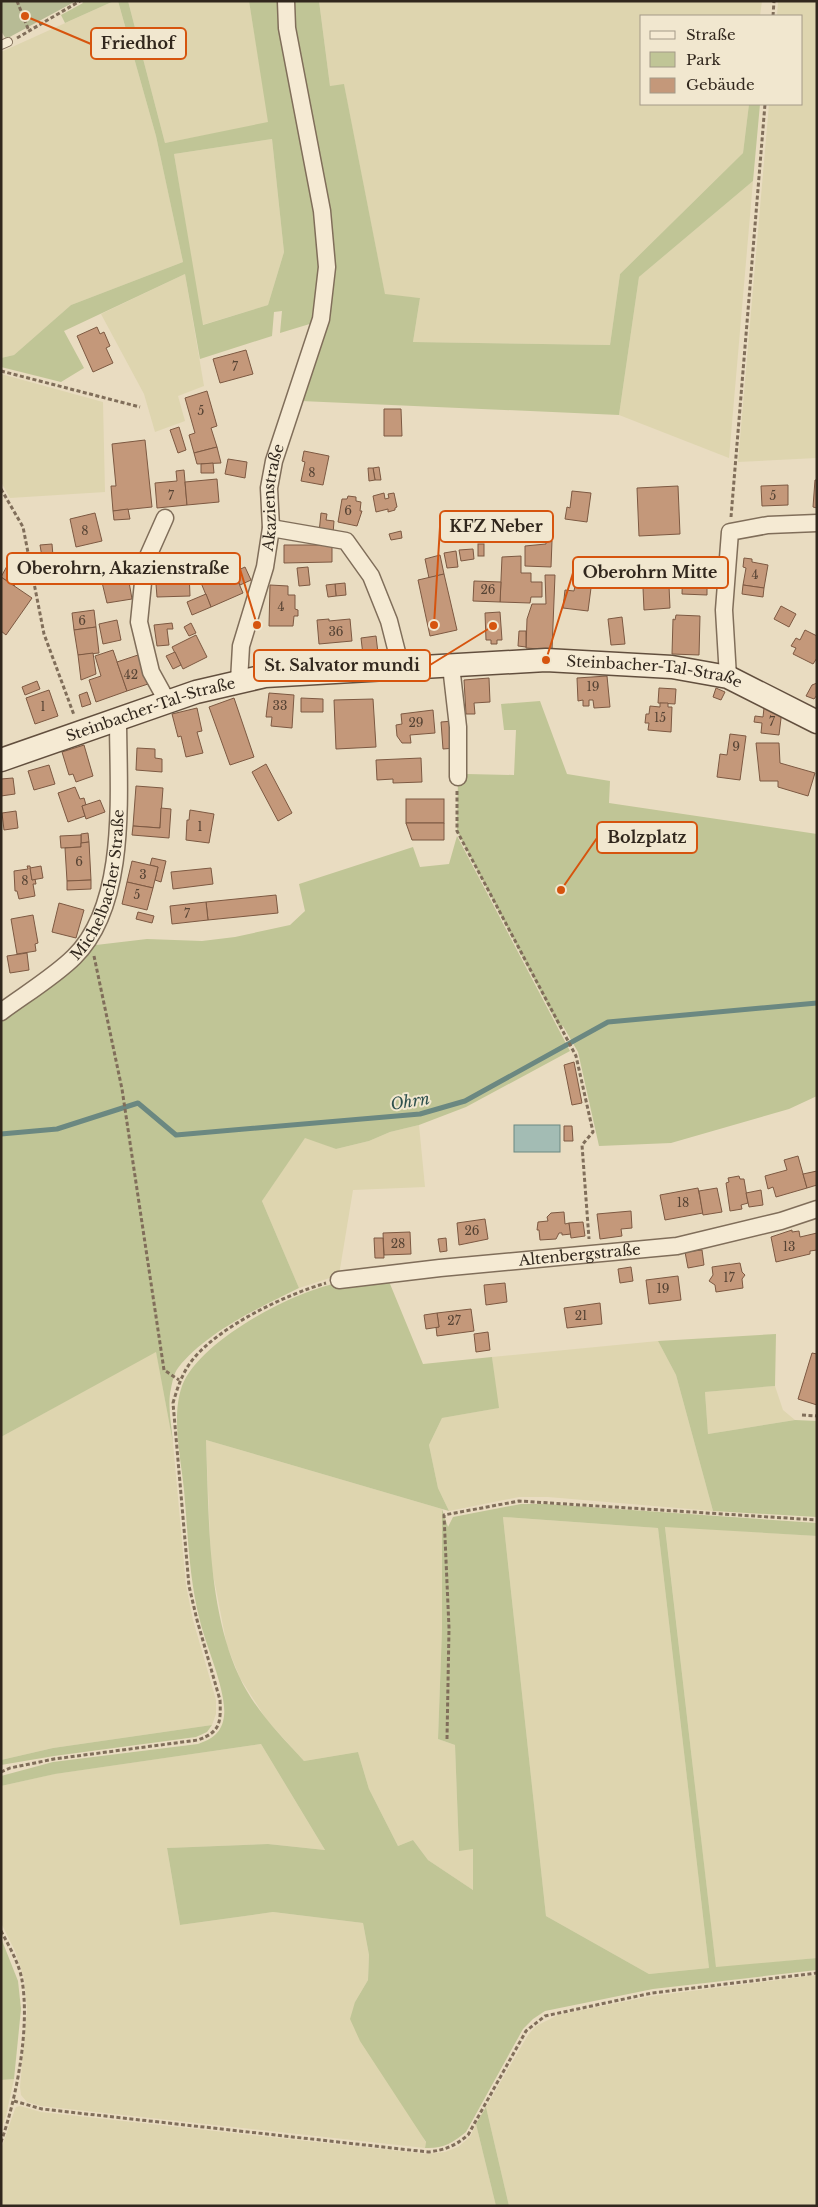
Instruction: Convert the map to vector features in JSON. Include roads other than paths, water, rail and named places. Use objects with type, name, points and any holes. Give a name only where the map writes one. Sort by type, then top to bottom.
[{"type":"main road","name":"Steinbacher-Tal-Straße","points":[[1,760],[167,701],[239,681],[265,676],[546,660],[672,666],[728,677],[817,722]]},
{"type":"street","name":"Akazienstraße","points":[[239,681],[241,646],[265,567],[271,528],[268,488],[274,461],[321,319],[327,267],[322,211],[287,28],[286,1]]},
{"type":"street","points":[[165,518],[145,563],[139,622],[151,672],[167,701]]},
{"type":"street","points":[[728,677],[724,610],[730,532],[768,525],[817,523]]},
{"type":"street","points":[[271,528],[346,541],[371,576],[389,622],[401,668]]},
{"type":"street","points":[[451,666],[458,727],[458,778]]},
{"type":"street","name":"Michelbacher Straße","points":[[1,1012],[74,957],[90,938],[103,908],[116,862],[118,719]]},
{"type":"street","name":"Altenbergstraße","points":[[339,1280],[440,1268],[677,1246],[817,1209]]},
{"type":"water","points":[[514,1125],[560,1125],[560,1152],[514,1152]]},
{"type":"waterway","name":"Ohrn","points":[[1,1134],[57,1129],[138,1103],[176,1135],[420,1114],[465,1101],[608,1022],[817,1003]]},
{"type":"place","name":"Friedhof","points":[[25,16]]},
{"type":"place","name":"Oberohrn, Akazienstraße","points":[[257,625]]},
{"type":"place","name":"KFZ Neber","points":[[434,625]]},
{"type":"place","name":"St. Salvator mundi","points":[[493,626]]},
{"type":"place","name":"Oberohrn Mitte","points":[[546,660]]},
{"type":"place","name":"Bolzplatz","points":[[561,890]]}]
